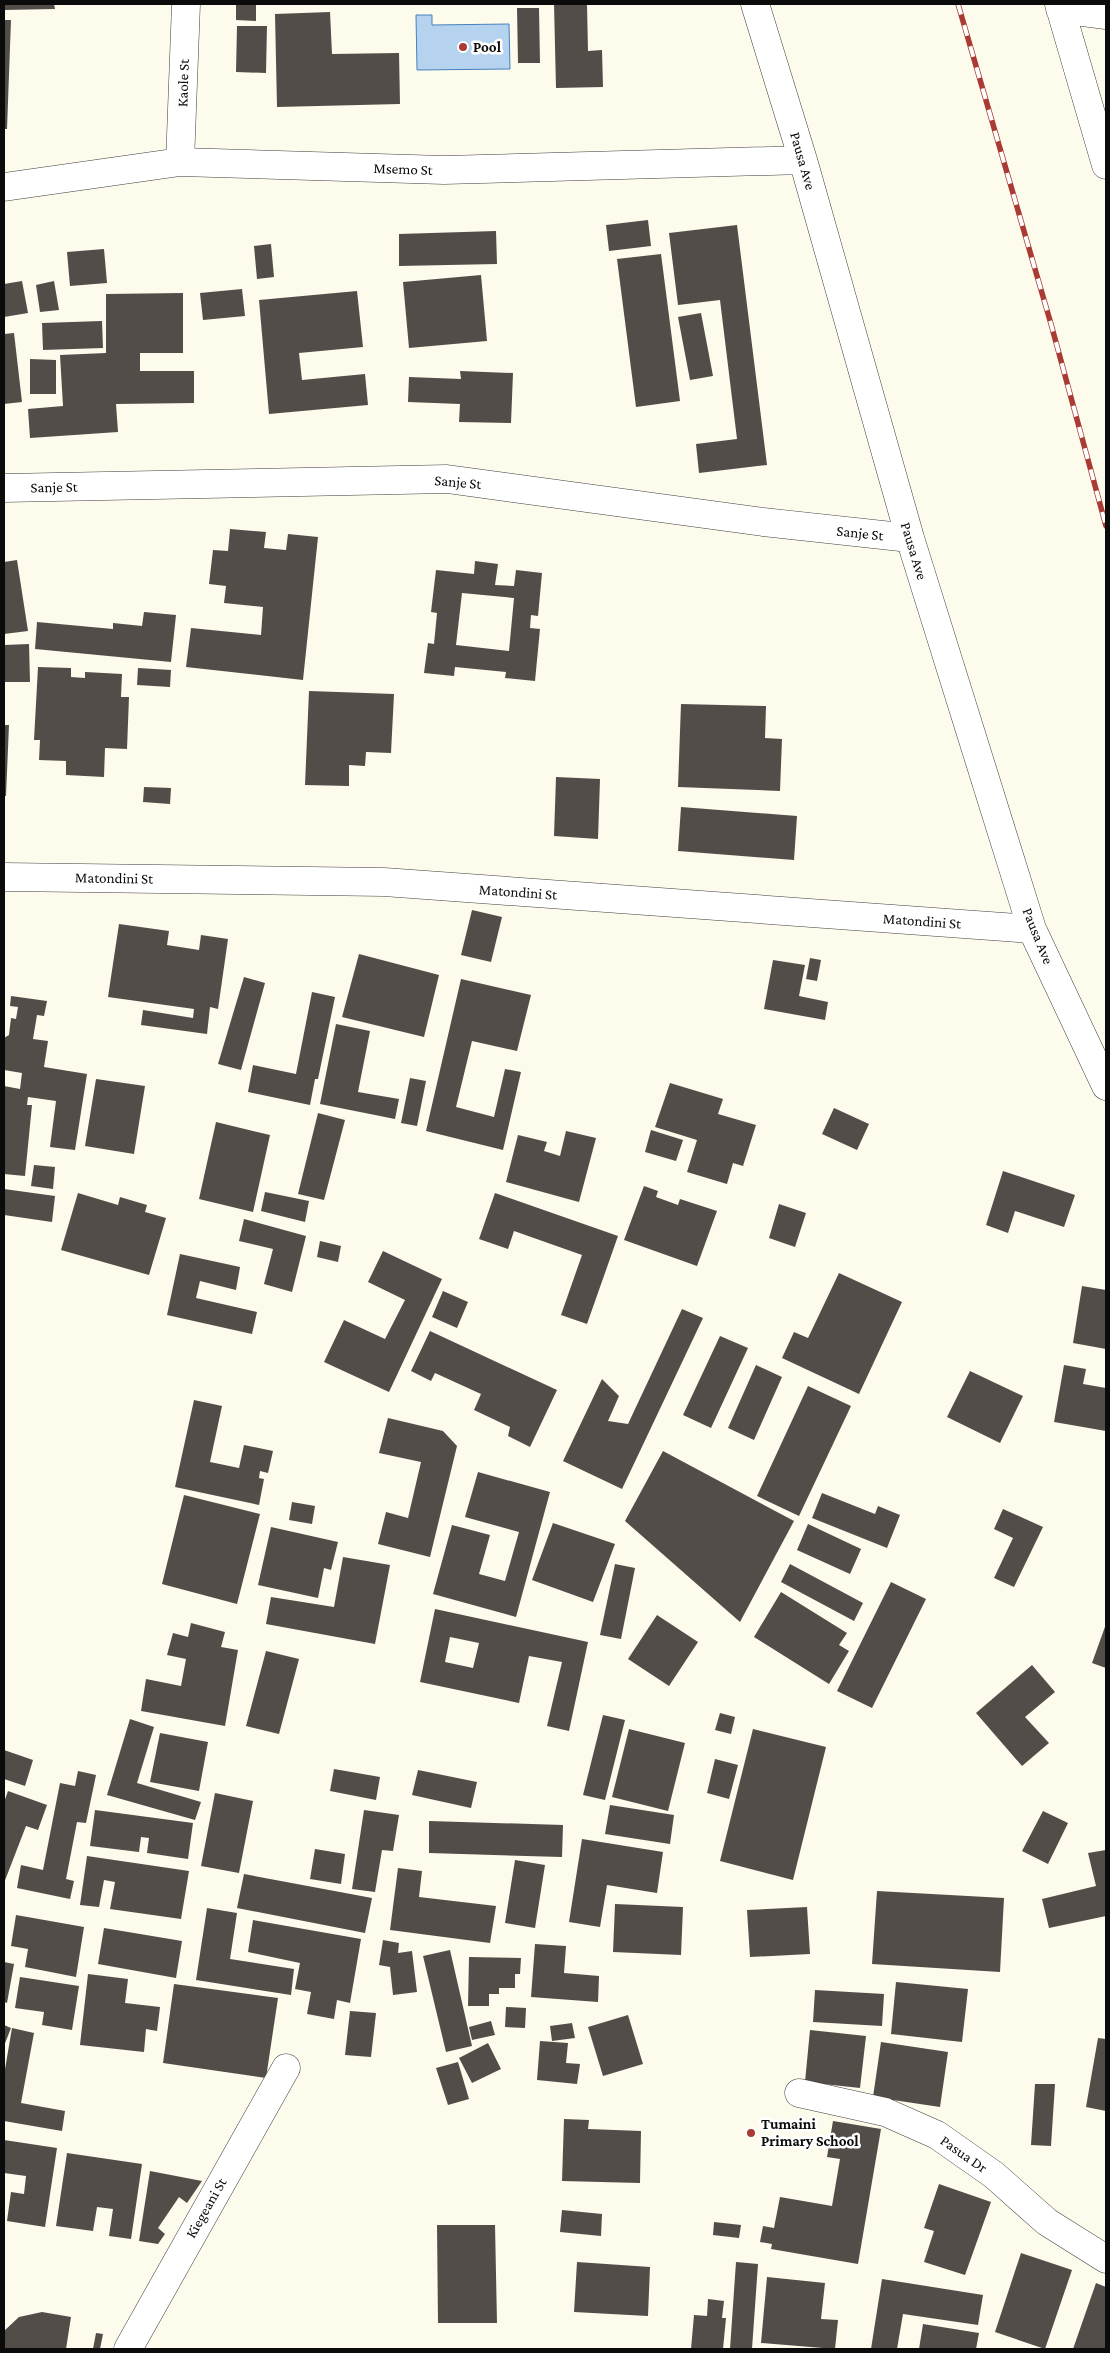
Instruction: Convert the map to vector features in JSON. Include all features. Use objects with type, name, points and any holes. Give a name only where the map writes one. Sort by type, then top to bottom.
[{"type":"street","name":"Kaole St","points":[[180,162],[186,4]]},
{"type":"street","name":"Pausa Ave","points":[[755,4],[803,160],[910,538],[1032,929],[1106,1086]]},
{"type":"street","points":[[1106,15],[1059,6],[1106,165]]},
{"type":"street","name":"Msemo St","points":[[4,186],[180,162],[444,170],[803,160]]},
{"type":"street","name":"Sanje St","points":[[4,488],[447,479],[763,522],[910,538]]},
{"type":"street","name":"Matondini St","points":[[4,877],[384,882],[1032,929]]},
{"type":"street","name":"Kiegeani St","points":[[128,2349],[286,2068]]},
{"type":"street","name":"Pasua Dr","points":[[799,2094],[886,2112],[937,2135],[994,2175],[1047,2222],[1106,2259]]},
{"type":"water","name":"Pool","points":[[416,15],[432,15],[432,25],[509,24],[510,69],[417,70]]},
{"type":"building","points":[[4,4],[54,4],[55,9],[4,10]]},
{"type":"building","points":[[236,4],[256,4],[256,21],[236,20]]},
{"type":"building","points":[[554,4],[587,4],[588,51],[602,50],[603,87],[556,88]]},
{"type":"building","points":[[517,8],[539,8],[540,63],[518,63]]},
{"type":"building","points":[[330,12],[332,54],[399,53],[400,104],[277,107],[275,14]]},
{"type":"building","points":[[4,20],[11,20],[7,129],[4,129]]},
{"type":"building","points":[[237,26],[267,26],[266,73],[236,72]]},
{"type":"building","points":[[648,220],[651,246],[609,251],[606,225]]},
{"type":"building","points":[[737,225],[767,465],[699,473],[696,444],[737,439],[720,300],[678,305],[669,233]]},
{"type":"building","points":[[496,231],[497,264],[399,266],[399,234]]},
{"type":"building","points":[[271,244],[274,277],[257,279],[254,246]]},
{"type":"building","points":[[104,249],[107,283],[70,286],[67,252]]},
{"type":"building","points":[[661,254],[680,401],[636,407],[617,259]]},
{"type":"building","points":[[481,275],[487,341],[409,348],[403,282]]},
{"type":"building","points":[[22,281],[28,313],[4,317],[4,284]]},
{"type":"building","points":[[54,281],[59,310],[40,312],[36,285]]},
{"type":"building","points":[[242,289],[245,316],[203,320],[200,293]]},
{"type":"building","points":[[357,291],[363,347],[299,353],[302,380],[365,374],[368,405],[269,414],[259,300]]},
{"type":"building","points":[[183,293],[183,353],[140,353],[140,371],[194,371],[194,403],[116,404],[118,432],[30,438],[28,409],[63,406],[60,355],[106,353],[106,294]]},
{"type":"building","points":[[701,313],[713,376],[690,380],[678,317]]},
{"type":"building","points":[[102,321],[103,348],[43,350],[42,323]]},
{"type":"building","points":[[14,333],[22,402],[4,404],[4,334]]},
{"type":"building","points":[[30,359],[56,360],[56,394],[30,394]]},
{"type":"building","points":[[460,371],[513,373],[511,423],[459,422],[460,404],[408,402],[409,377],[461,379]]},
{"type":"building","points":[[230,529],[266,532],[264,548],[286,550],[288,534],[318,537],[303,680],[186,667],[191,628],[261,635],[263,607],[224,603],[226,586],[209,584],[213,550],[228,551]]},
{"type":"building","points":[[17,560],[28,631],[4,634],[4,562]]},
{"type":"building","points":[[475,561],[498,564],[495,585],[514,586],[516,570],[542,573],[538,616],[531,615],[530,628],[540,629],[535,681],[505,678],[506,672],[455,667],[454,676],[424,673],[428,643],[434,644],[437,613],[431,612],[436,570],[474,574]],"holes":[[[462,593],[514,598],[509,651],[456,645]]]},
{"type":"building","points":[[144,612],[176,615],[171,662],[35,649],[37,622],[113,629],[113,623],[142,626]]},
{"type":"building","points":[[29,644],[30,682],[4,682],[4,645]]},
{"type":"building","points":[[38,667],[71,668],[71,677],[85,678],[85,672],[122,674],[121,697],[129,697],[127,749],[105,748],[104,777],[66,775],[66,761],[39,760],[40,740],[34,740]]},
{"type":"building","points":[[138,668],[171,670],[170,687],[137,685]]},
{"type":"building","points":[[309,691],[394,694],[391,753],[366,752],[365,766],[349,765],[349,786],[305,785]]},
{"type":"building","points":[[681,704],[766,706],[765,738],[782,739],[780,791],[678,787]]},
{"type":"building","points":[[4,725],[9,725],[6,796],[4,796]]},
{"type":"building","points":[[556,777],[600,779],[598,839],[554,836]]},
{"type":"building","points":[[144,787],[171,788],[170,804],[143,802]]},
{"type":"building","points":[[681,807],[797,816],[794,860],[678,851]]},
{"type":"building","points":[[472,910],[502,917],[491,962],[461,955]]},
{"type":"building","points":[[119,924],[169,931],[167,945],[199,950],[201,935],[228,939],[218,1009],[210,1007],[207,1034],[141,1025],[143,1010],[193,1018],[194,1009],[108,997]]},
{"type":"building","points":[[359,954],[439,975],[424,1037],[342,1017]]},
{"type":"building","points":[[810,958],[821,960],[817,981],[806,979]]},
{"type":"building","points":[[773,960],[805,965],[799,996],[828,1002],[825,1020],[764,1009]]},
{"type":"building","points":[[244,977],[265,983],[241,1070],[218,1064]]},
{"type":"building","points":[[461,979],[531,995],[517,1051],[472,1041],[456,1107],[494,1117],[505,1069],[521,1072],[503,1150],[426,1131]]},
{"type":"building","points":[[312,992],[335,997],[318,1079],[315,1079],[310,1105],[248,1092],[253,1065],[296,1074]]},
{"type":"building","points":[[11,996],[47,1001],[44,1016],[37,1015],[33,1039],[48,1041],[44,1067],[87,1074],[75,1150],[50,1147],[56,1101],[28,1097],[27,1105],[32,1105],[25,1176],[4,1174],[4,1086],[20,1089],[22,1073],[4,1070],[4,1038],[9,1035],[11,1018],[16,1019],[18,1007],[10,1006]]},
{"type":"building","points":[[336,1024],[370,1031],[358,1092],[399,1099],[395,1119],[320,1104]]},
{"type":"building","points":[[410,1078],[426,1081],[417,1126],[401,1123]]},
{"type":"building","points":[[96,1079],[145,1086],[134,1154],[85,1146]]},
{"type":"building","points":[[670,1083],[723,1099],[718,1114],[756,1125],[743,1166],[733,1163],[727,1184],[687,1172],[697,1140],[655,1127]]},
{"type":"building","points":[[834,1108],[869,1124],[857,1150],[822,1134]]},
{"type":"building","points":[[318,1113],[345,1120],[324,1200],[298,1194]]},
{"type":"building","points":[[216,1122],[270,1135],[253,1212],[199,1199]]},
{"type":"building","points":[[651,1130],[683,1140],[676,1161],[645,1152]]},
{"type":"building","points":[[566,1131],[596,1138],[579,1202],[506,1182],[518,1135],[547,1142],[544,1151],[560,1156]]},
{"type":"building","points":[[34,1165],[55,1167],[53,1189],[31,1186]]},
{"type":"building","points":[[1003,1171],[1075,1195],[1064,1227],[1015,1211],[1008,1233],[986,1225]]},
{"type":"building","points":[[644,1186],[658,1191],[656,1197],[678,1205],[680,1199],[717,1211],[697,1266],[624,1240]]},
{"type":"building","points":[[4,1189],[55,1196],[52,1222],[4,1215]]},
{"type":"building","points":[[265,1192],[309,1201],[305,1222],[261,1211]]},
{"type":"building","points":[[78,1193],[118,1205],[120,1197],[147,1205],[145,1212],[166,1218],[149,1275],[61,1250]]},
{"type":"building","points":[[495,1193],[618,1236],[587,1324],[561,1315],[582,1255],[514,1231],[508,1249],[479,1239]]},
{"type":"building","points":[[779,1204],[806,1213],[795,1247],[769,1238]]},
{"type":"building","points":[[244,1219],[306,1236],[292,1292],[264,1284],[273,1249],[239,1241]]},
{"type":"building","points":[[320,1241],[341,1246],[338,1262],[317,1257]]},
{"type":"building","points":[[383,1251],[442,1279],[389,1392],[324,1362],[344,1320],[385,1339],[405,1300],[368,1282]]},
{"type":"building","points":[[180,1254],[240,1267],[236,1290],[200,1281],[196,1298],[257,1312],[252,1334],[167,1315]]},
{"type":"building","points":[[839,1273],[902,1302],[859,1394],[782,1358],[794,1332],[808,1338]]},
{"type":"building","points":[[1082,1286],[1106,1290],[1106,1349],[1073,1343]]},
{"type":"building","points":[[443,1291],[468,1302],[457,1328],[432,1317]]},
{"type":"building","points":[[682,1309],[703,1318],[622,1489],[563,1461],[602,1379],[619,1396],[608,1421],[628,1424]]},
{"type":"building","points":[[430,1331],[557,1390],[530,1447],[508,1436],[510,1427],[474,1410],[481,1394],[435,1373],[431,1381],[411,1371]]},
{"type":"building","points":[[720,1336],[748,1348],[711,1428],[683,1415]]},
{"type":"building","points":[[756,1365],[782,1377],[754,1440],[728,1428]]},
{"type":"building","points":[[1064,1365],[1086,1369],[1083,1384],[1106,1388],[1106,1431],[1054,1422]]},
{"type":"building","points":[[970,1371],[1023,1396],[1000,1443],[947,1417]]},
{"type":"building","points":[[808,1386],[851,1406],[799,1516],[757,1496]]},
{"type":"building","points":[[194,1400],[222,1406],[210,1462],[239,1468],[244,1445],[273,1451],[268,1473],[260,1471],[259,1478],[264,1479],[259,1505],[175,1487]]},
{"type":"building","points":[[388,1418],[443,1431],[457,1446],[430,1557],[378,1544],[386,1512],[408,1518],[421,1462],[379,1453]]},
{"type":"building","points":[[663,1451],[794,1521],[740,1622],[625,1521]]},
{"type":"building","points":[[478,1472],[550,1492],[516,1617],[433,1594],[452,1525],[490,1535],[479,1574],[505,1581],[519,1532],[465,1517]]},
{"type":"building","points":[[822,1493],[875,1514],[878,1506],[900,1515],[887,1548],[812,1518]]},
{"type":"building","points":[[184,1495],[260,1514],[237,1604],[162,1584]]},
{"type":"building","points":[[292,1502],[315,1506],[312,1524],[289,1520]]},
{"type":"building","points":[[1003,1509],[1043,1527],[1014,1587],[994,1578],[1013,1538],[994,1529]]},
{"type":"building","points":[[553,1523],[615,1544],[593,1602],[532,1580]]},
{"type":"building","points":[[808,1524],[861,1549],[850,1574],[797,1550]]},
{"type":"building","points":[[271,1527],[338,1542],[331,1570],[324,1568],[318,1598],[258,1585]]},
{"type":"building","points":[[343,1557],[390,1565],[375,1644],[266,1624],[271,1597],[334,1607]]},
{"type":"building","points":[[615,1564],[635,1568],[621,1639],[600,1635]]},
{"type":"building","points":[[790,1564],[863,1603],[854,1621],[781,1582]]},
{"type":"building","points":[[891,1582],[926,1599],[872,1708],[837,1691]]},
{"type":"building","points":[[781,1592],[847,1633],[839,1645],[849,1651],[829,1684],[754,1637]]},
{"type":"building","points":[[435,1609],[588,1642],[569,1731],[547,1726],[562,1662],[529,1656],[519,1703],[420,1682]],"holes":[[[450,1637],[479,1643],[473,1668],[445,1662]]]},
{"type":"building","points":[[657,1615],[698,1642],[669,1686],[628,1659]]},
{"type":"building","points":[[191,1623],[225,1632],[221,1647],[238,1650],[225,1726],[141,1711],[146,1679],[181,1686],[186,1659],[167,1655],[173,1633],[188,1637]]},
{"type":"building","points":[[1106,1624],[1106,1668],[1092,1663]]},
{"type":"building","points":[[266,1651],[299,1659],[279,1734],[246,1726]]},
{"type":"building","points":[[1032,1665],[1055,1692],[1025,1717],[1049,1743],[1022,1766],[976,1713]]},
{"type":"building","points":[[720,1713],[735,1717],[731,1734],[715,1730]]},
{"type":"building","points":[[603,1715],[625,1720],[605,1800],[583,1795]]},
{"type":"building","points":[[130,1719],[154,1727],[137,1783],[201,1802],[195,1820],[107,1795]]},
{"type":"building","points":[[629,1729],[685,1743],[668,1811],[612,1797]]},
{"type":"building","points":[[753,1729],[826,1747],[793,1880],[720,1861]]},
{"type":"building","points":[[160,1733],[208,1742],[199,1791],[150,1782]]},
{"type":"building","points":[[4,1750],[33,1760],[25,1786],[4,1779]]},
{"type":"building","points":[[715,1759],[738,1765],[729,1799],[707,1793]]},
{"type":"building","points":[[334,1769],[380,1777],[376,1800],[330,1791]]},
{"type":"building","points":[[418,1770],[477,1782],[471,1808],[412,1795]]},
{"type":"building","points":[[78,1771],[96,1775],[86,1823],[77,1822],[66,1879],[74,1881],[70,1899],[17,1888],[21,1865],[43,1870],[60,1783],[75,1786]]},
{"type":"building","points":[[8,1791],[47,1805],[38,1830],[26,1826],[4,1883],[4,1802]]},
{"type":"building","points":[[215,1793],[253,1801],[239,1873],[201,1866]]},
{"type":"building","points":[[610,1805],[674,1815],[670,1844],[605,1834]]},
{"type":"building","points":[[95,1810],[193,1823],[188,1859],[147,1853],[149,1838],[141,1837],[139,1852],[90,1846]]},
{"type":"building","points":[[364,1810],[399,1815],[393,1851],[382,1850],[375,1892],[352,1889]]},
{"type":"building","points":[[1043,1811],[1068,1823],[1048,1864],[1022,1851]]},
{"type":"building","points":[[429,1821],[563,1825],[562,1857],[429,1853]]},
{"type":"building","points":[[582,1839],[663,1852],[657,1893],[607,1885],[600,1927],[569,1922]]},
{"type":"building","points":[[315,1849],[345,1854],[341,1884],[310,1879]]},
{"type":"building","points":[[1106,1850],[1106,1916],[1049,1928],[1042,1899],[1096,1886],[1088,1853]]},
{"type":"building","points":[[87,1856],[189,1871],[181,1919],[110,1909],[115,1882],[104,1880],[99,1907],[80,1905]]},
{"type":"building","points":[[515,1860],[545,1865],[535,1928],[505,1923]]},
{"type":"building","points":[[398,1868],[422,1871],[419,1897],[496,1906],[490,1943],[390,1930]]},
{"type":"building","points":[[244,1874],[372,1898],[365,1933],[237,1908]]},
{"type":"building","points":[[877,1891],[1004,1898],[1000,1972],[872,1964]]},
{"type":"building","points":[[615,1904],[683,1907],[681,1955],[613,1952]]},
{"type":"building","points":[[807,1907],[810,1954],[750,1957],[747,1910]]},
{"type":"building","points":[[207,1908],[237,1913],[230,1959],[294,1969],[291,1995],[196,1980]]},
{"type":"building","points":[[16,1915],[84,1927],[76,1977],[25,1967],[28,1949],[11,1946]]},
{"type":"building","points":[[253,1920],[361,1939],[350,2003],[337,2000],[334,2019],[307,2014],[311,1992],[295,1989],[300,1963],[248,1952]]},
{"type":"building","points":[[104,1928],[182,1941],[176,1978],[98,1964]]},
{"type":"building","points":[[383,1940],[399,1943],[398,1953],[412,1951],[417,1992],[393,1995],[390,1967],[379,1965]]},
{"type":"building","points":[[535,1944],[566,1946],[564,1973],[599,1976],[598,2002],[531,1997]]},
{"type":"building","points":[[450,1950],[472,2046],[446,2052],[423,1956]]},
{"type":"building","points":[[469,1957],[521,1958],[520,1974],[515,1974],[515,1988],[499,1988],[499,1994],[489,1994],[489,2006],[468,2006]]},
{"type":"building","points":[[4,1962],[14,1964],[7,2003],[4,2002]]},
{"type":"building","points":[[88,1974],[128,1979],[125,2003],[160,2007],[157,2031],[146,2029],[144,2052],[80,2045]]},
{"type":"building","points":[[20,1977],[79,1986],[72,2030],[42,2025],[44,2012],[15,2008]]},
{"type":"building","points":[[896,1982],[968,1989],[962,2042],[891,2034]]},
{"type":"building","points":[[174,1984],[278,1998],[266,2078],[163,2063]]},
{"type":"building","points":[[815,1990],[884,1994],[882,2026],[813,2022]]},
{"type":"building","points":[[506,2007],[526,2008],[525,2028],[505,2027]]},
{"type":"building","points":[[350,2011],[376,2013],[371,2057],[345,2055]]},
{"type":"building","points":[[628,2015],[643,2064],[603,2076],[588,2027]]},
{"type":"building","points":[[491,2021],[495,2035],[472,2040],[469,2027]]},
{"type":"building","points":[[572,2023],[575,2038],[552,2041],[550,2026]]},
{"type":"building","points":[[4,2025],[11,2028],[4,2046]]},
{"type":"building","points":[[12,2028],[34,2033],[21,2103],[65,2111],[62,2131],[4,2121],[4,2075]]},
{"type":"building","points":[[810,2030],[866,2036],[860,2088],[805,2082]]},
{"type":"building","points":[[1098,2038],[1106,2039],[1106,2111],[1086,2107]]},
{"type":"building","points":[[540,2041],[568,2043],[566,2063],[580,2064],[577,2084],[537,2080]]},
{"type":"building","points":[[881,2042],[948,2052],[940,2107],[873,2097]]},
{"type":"building","points":[[488,2043],[501,2069],[472,2083],[459,2058]]},
{"type":"building","points":[[458,2062],[469,2099],[448,2105],[436,2068]]},
{"type":"building","points":[[1035,2084],[1055,2084],[1051,2146],[1031,2145]]},
{"type":"building","points":[[564,2119],[589,2120],[588,2129],[641,2131],[640,2183],[562,2181]]},
{"type":"building","points":[[833,2121],[881,2129],[858,2264],[771,2249],[772,2244],[760,2242],[763,2226],[774,2228],[780,2197],[832,2206],[840,2159],[827,2157]]},
{"type":"building","points":[[4,2140],[57,2148],[45,2227],[7,2221],[11,2192],[24,2194],[26,2176],[4,2173]]},
{"type":"building","points":[[67,2153],[142,2164],[131,2239],[109,2236],[113,2209],[97,2207],[93,2231],[56,2226]]},
{"type":"building","points":[[150,2171],[202,2181],[187,2203],[179,2197],[158,2228],[165,2234],[158,2244],[139,2241]]},
{"type":"building","points":[[939,2184],[991,2202],[965,2275],[924,2262],[934,2231],[924,2228]]},
{"type":"building","points":[[562,2210],[602,2214],[601,2236],[560,2232]]},
{"type":"building","points":[[714,2222],[741,2225],[739,2238],[713,2235]]},
{"type":"building","points":[[437,2225],[495,2225],[497,2323],[438,2323]]},
{"type":"building","points":[[1021,2253],[1072,2270],[1045,2349],[995,2332]]},
{"type":"building","points":[[577,2262],[650,2267],[648,2316],[574,2312]]},
{"type":"building","points":[[736,2262],[758,2264],[752,2349],[730,2349]]},
{"type":"building","points":[[767,2277],[825,2283],[821,2319],[838,2320],[835,2349],[761,2343]]},
{"type":"building","points":[[882,2279],[983,2295],[978,2325],[903,2314],[897,2349],[871,2349]]},
{"type":"building","points":[[1096,2283],[1106,2287],[1106,2349],[1073,2349]]},
{"type":"building","points":[[708,2299],[724,2301],[722,2318],[726,2318],[723,2349],[691,2349],[694,2315],[707,2316]]},
{"type":"building","points":[[42,2312],[71,2317],[66,2349],[4,2349],[4,2331],[19,2317]]},
{"type":"building","points":[[923,2324],[979,2333],[976,2349],[919,2349]]},
{"type":"building","points":[[96,2333],[103,2334],[100,2349],[93,2349]]},
{"type":"railway","points":[[958,4],[1051,324],[1106,526]]},
{"type":"place","name":"Pool","points":[[463,47]]},
{"type":"place","name":"Tumaini Primary School","points":[[751,2133]]}]
